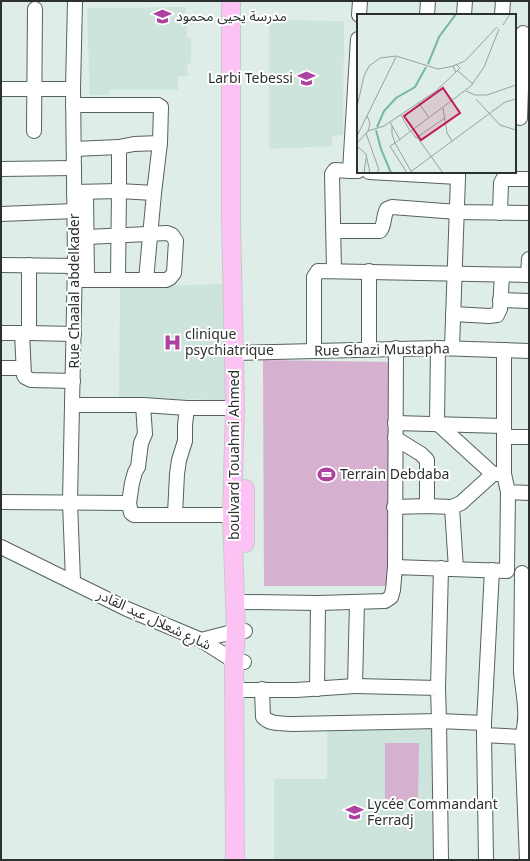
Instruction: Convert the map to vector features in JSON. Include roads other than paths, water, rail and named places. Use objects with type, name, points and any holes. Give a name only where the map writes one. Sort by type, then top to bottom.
[{"type":"main road","name":"boulvard Touahmi Ahmed","points":[[231,1],[231,219],[239,353],[246,602],[240,631]]},
{"type":"main road","name":"boulvard Touahmi Ahmed","points":[[235,860],[240,631],[232,515],[235,408],[239,353],[242,1]]},
{"type":"main road","name":"boulvard Touahmi Ahmed","points":[[239,661],[244,690],[245,860]]},
{"type":"street","name":"Rue Chaalal abdelkader","points":[[73,581],[70,502],[74,334],[79,275],[75,211],[80,192],[74,168],[73,89],[75,1]]},
{"type":"street","points":[[360,1],[360,14]]},
{"type":"street","points":[[427,14],[428,1]]},
{"type":"street","points":[[464,14],[465,1]]},
{"type":"street","points":[[502,14],[503,1]]},
{"type":"street","points":[[34,131],[35,9]]},
{"type":"street","points":[[521,118],[518,62],[522,33]]},
{"type":"street","points":[[334,270],[332,174],[335,170],[354,171],[357,72]]},
{"type":"street","points":[[1,89],[73,89]]},
{"type":"street","points":[[73,106],[109,108],[152,105],[160,106],[162,109],[146,280]]},
{"type":"street","points":[[74,149],[120,147],[134,144],[160,143]]},
{"type":"street","points":[[118,279],[120,147]]},
{"type":"street","points":[[1,169],[74,168]]},
{"type":"street","points":[[394,173],[458,175],[452,348]]},
{"type":"street","points":[[500,213],[501,183],[503,179],[529,179]]},
{"type":"street","points":[[79,275],[87,237],[80,192],[154,193]]},
{"type":"street","points":[[334,230],[380,231],[383,228],[385,212],[389,208],[457,212],[529,213]]},
{"type":"street","points":[[1,214],[75,211]]},
{"type":"street","points":[[1,265],[29,265],[79,275],[118,279],[166,280],[173,276],[175,267],[176,241],[175,238],[167,233],[87,237]]},
{"type":"street","points":[[314,351],[314,277],[318,270],[529,275],[529,260]]},
{"type":"street","points":[[29,265],[23,368],[25,377],[30,380],[73,381]]},
{"type":"street","points":[[369,271],[369,349]]},
{"type":"street","points":[[453,314],[497,315],[500,309],[502,275]]},
{"type":"street","points":[[500,300],[529,301]]},
{"type":"street","points":[[1,333],[74,334]]},
{"type":"street","points":[[246,602],[318,603],[385,601],[391,597],[393,590],[394,567],[396,348]]},
{"type":"street","name":"Rue Ghazi Mustapha","points":[[239,353],[396,348],[452,348],[529,351]]},
{"type":"street","points":[[437,423],[438,348]]},
{"type":"street","points":[[394,507],[427,506],[452,508],[461,503],[498,474],[504,432],[504,350]]},
{"type":"street","points":[[1,368],[23,368]]},
{"type":"street","points":[[72,405],[143,405],[187,408],[235,408]]},
{"type":"street","points":[[143,405],[145,434],[141,443],[138,467],[134,477],[130,512],[134,515],[232,515]]},
{"type":"street","points":[[175,514],[179,460],[186,441],[185,425],[187,408]]},
{"type":"street","points":[[395,422],[437,423],[529,437]]},
{"type":"street","points":[[437,423],[498,474],[508,492],[507,571]]},
{"type":"street","points":[[395,438],[421,454],[427,460],[427,506]]},
{"type":"street","points":[[508,492],[529,493]]},
{"type":"street","points":[[1,502],[130,503]]},
{"type":"street","points":[[452,508],[456,569]]},
{"type":"street","name":"شارع شعلال عبد القادر","points":[[1,546],[127,609],[201,640],[239,661]]},
{"type":"street","points":[[394,567],[492,570],[526,574],[521,672],[522,685],[527,696],[525,727],[527,860]]},
{"type":"street","points":[[441,568],[438,688],[441,860]]},
{"type":"street","points":[[486,860],[484,729],[492,570]]},
{"type":"street","points":[[355,686],[356,602]]},
{"type":"street","points":[[317,689],[318,603]]},
{"type":"street","points":[[201,640],[240,631]]},
{"type":"street","points":[[244,690],[296,690],[355,686],[438,688]]},
{"type":"street","points":[[262,689],[263,717],[272,723],[439,722],[525,737]]},
{"type":"place","name":"مدرسة يحيى محمود","points":[[163,16]]},
{"type":"place","name":"Larbi Tebessi","points":[[306,78]]},
{"type":"place","name":"clinique psychiatrique","points":[[172,342]]},
{"type":"place","name":"Terrain Debdaba","points":[[327,474]]},
{"type":"place","name":"Lycée Commandant Ferradj","points":[[354,812]]}]
